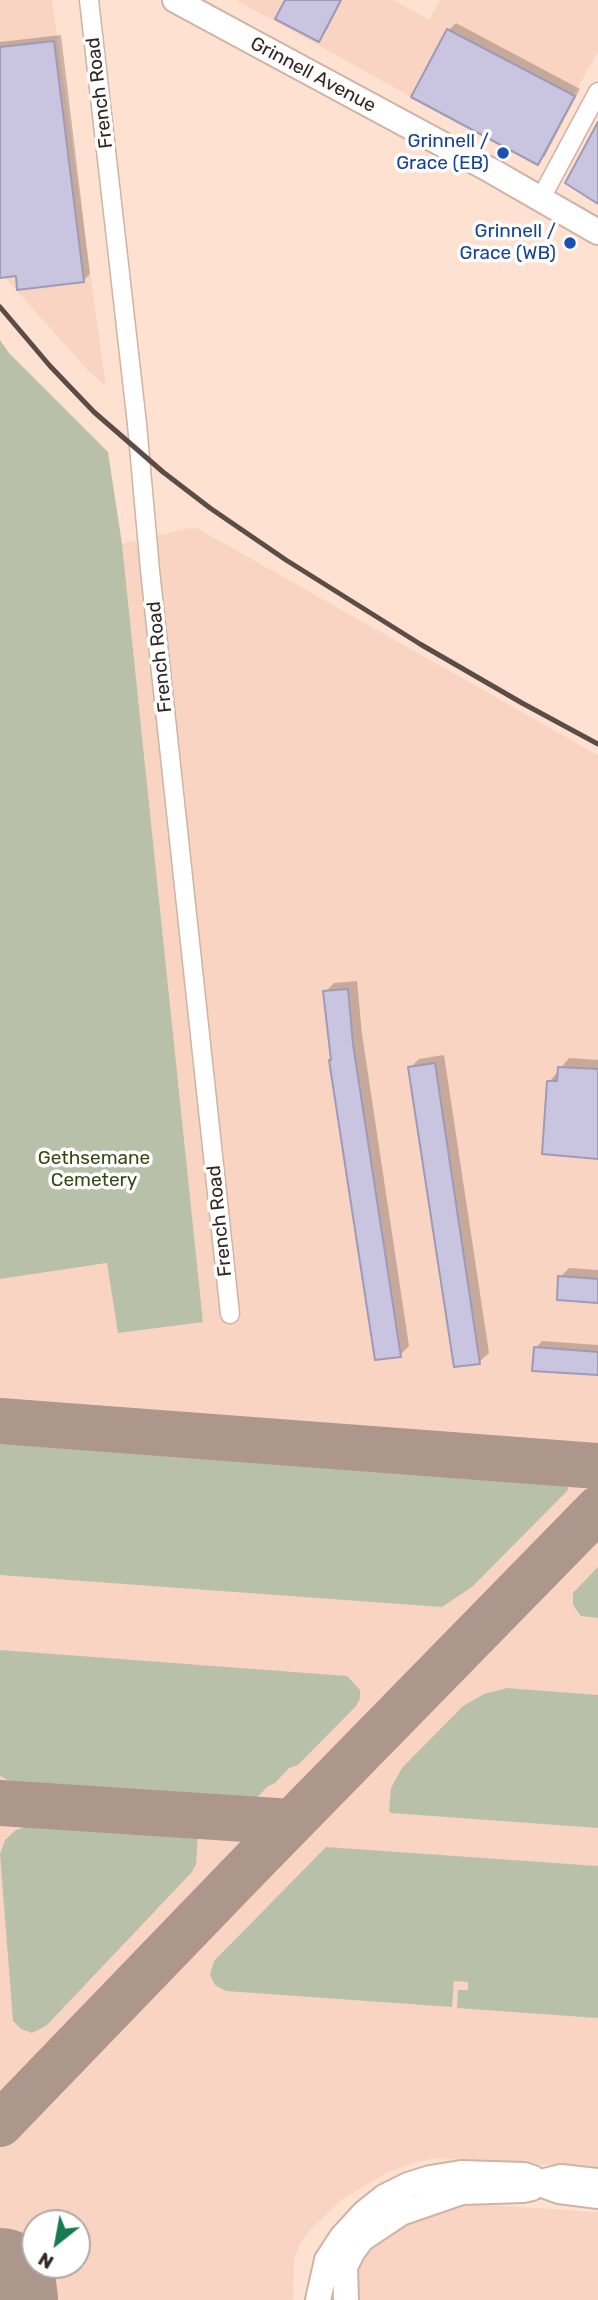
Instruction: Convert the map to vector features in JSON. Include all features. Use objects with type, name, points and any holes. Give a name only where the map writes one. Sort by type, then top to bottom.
[{"type":"street","name":"French Road","points":[[89,0],[137,424],[150,570],[230,1314]]},
{"type":"street","name":"Grinnell Avenue","points":[[175,0],[492,171],[598,232]]},
{"type":"street","points":[[540,200],[598,92]]},
{"type":"street","points":[[318,2300],[327,2260],[349,2229],[384,2197],[408,2185],[450,2174],[531,2179],[561,2177],[598,2181]]},
{"type":"street","points":[[531,2179],[559,2191],[598,2196]]},
{"type":"street","points":[[346,2300],[345,2267],[353,2251],[362,2239],[401,2213],[462,2192],[533,2188],[531,2179]]},
{"type":"shaded area","points":[[0,0],[52,0],[106,387],[0,272]]},
{"type":"shaded area","points":[[236,0],[393,0],[429,20],[440,0],[598,0],[598,51],[535,165]]},
{"type":"shaded area","points":[[195,527],[598,755],[598,2168],[438,2158],[389,2172],[341,2200],[310,2230],[294,2259],[293,2300],[0,2300],[0,1279],[108,1263],[203,1322],[122,544]]},
{"type":"shaded area","points":[[457,2203],[598,2212],[598,2300],[357,2300],[353,2260],[418,2213]]},
{"type":"green space","name":"Gethsemane Cemetery","points":[[0,340],[9,353],[108,452],[122,544],[203,1322],[118,1333],[107,1263],[0,1279]]},
{"type":"green space","points":[[0,1441],[546,1482],[568,1485],[568,1490],[472,1587],[442,1607],[0,1575]]},
{"type":"green space","points":[[598,1567],[598,1618],[581,1616],[573,1605],[573,1593]]},
{"type":"green space","points":[[0,1650],[347,1676],[360,1690],[360,1699],[298,1765],[289,1768],[253,1802],[16,1784],[0,1776]]},
{"type":"green space","points":[[507,1688],[598,1695],[598,1828],[391,1813],[391,1788],[402,1768],[463,1706],[484,1694]]},
{"type":"green space","points":[[41,1824],[198,1836],[196,1864],[192,1872],[46,2026],[32,2033],[21,2029],[13,2021],[0,1854],[5,1840],[16,1830]]},
{"type":"green space","points":[[326,1847],[598,1866],[598,2018],[457,2008],[458,1990],[468,1990],[468,1982],[454,1981],[452,2007],[226,1991],[215,1985],[210,1975],[214,1961]]},
{"type":"building","points":[[285,0],[341,0],[319,42],[275,19]]},
{"type":"building","points":[[447,29],[575,96],[538,165],[411,97]]},
{"type":"building","points":[[54,41],[84,282],[17,290],[16,276],[0,278],[0,47]]},
{"type":"building","points":[[598,122],[598,204],[565,183]]},
{"type":"building","points":[[348,989],[353,1044],[401,1357],[375,1360],[329,1060],[323,991]]},
{"type":"building","points":[[435,1063],[480,1364],[454,1367],[408,1067]]},
{"type":"building","points":[[558,1067],[598,1069],[598,1159],[542,1154],[547,1081],[557,1081]]},
{"type":"building","points":[[558,1276],[598,1279],[598,1303],[557,1300]]},
{"type":"building","points":[[534,1347],[598,1352],[598,1375],[532,1371]]},
{"type":"taxiway","points":[[0,1421],[598,1466]]},
{"type":"taxiway","points":[[0,2124],[598,1509]]},
{"type":"taxiway","points":[[0,1803],[292,1822]]},
{"type":"taxiway","points":[[0,2287],[1,2291]]},
{"type":"runway","points":[[0,2284],[2,2300]]},
{"type":"railway","points":[[0,307],[50,366],[94,412],[163,472],[210,508],[286,560],[420,644],[598,744]]},
{"type":"place","name":"Grinnell / Grace (EB)","points":[[503,153]]},
{"type":"place","name":"Grinnell / Grace (WB)","points":[[570,243]]}]
